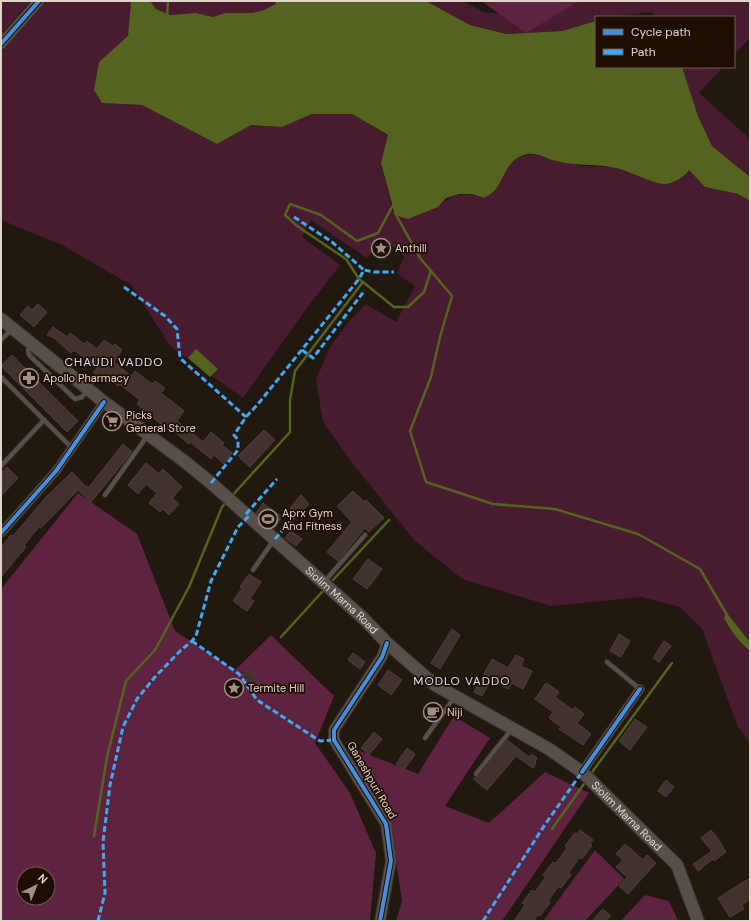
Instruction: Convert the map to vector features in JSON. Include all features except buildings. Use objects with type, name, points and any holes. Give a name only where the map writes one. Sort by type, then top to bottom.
[{"type":"main road","name":"Siolim Marna Road","points":[[1,319],[88,390],[211,483],[363,618],[387,643],[434,685],[550,749],[582,772],[677,865],[698,921]]},
{"type":"street","points":[[1,44],[40,1]]},
{"type":"street","points":[[1,533],[56,471],[71,447],[104,402]]},
{"type":"street","name":"Ganeshpuri Road","points":[[380,921],[391,861],[386,824],[334,740],[334,730],[382,657],[387,643]]},
{"type":"street","points":[[582,772],[640,689]]},
{"type":"lane","points":[[1,340],[13,328]]},
{"type":"lane","points":[[1,377],[71,447]]},
{"type":"lane","points":[[1,466],[44,420]]},
{"type":"lane","points":[[105,495],[148,435]]},
{"type":"lane","points":[[324,583],[365,535]]},
{"type":"lane","points":[[253,570],[275,539]]},
{"type":"lane","points":[[607,662],[640,689]]},
{"type":"lane","points":[[425,738],[455,696]]},
{"type":"lane","points":[[476,774],[512,728]]},
{"type":"shaded area","points":[[1,1],[30,1],[1,34]]},
{"type":"shaded area","points":[[47,1],[131,1],[128,37],[99,62],[102,103],[142,105],[217,144],[251,125],[282,127],[312,114],[352,114],[388,136],[381,163],[392,208],[438,207],[449,198],[465,194],[484,198],[495,191],[507,167],[517,158],[529,154],[582,166],[611,167],[665,184],[689,170],[705,187],[738,194],[750,201],[750,642],[726,612],[724,618],[739,641],[750,651],[750,743],[738,727],[702,629],[680,607],[641,597],[551,606],[462,579],[414,540],[350,460],[323,422],[316,380],[330,347],[351,319],[366,304],[396,322],[415,286],[397,274],[404,256],[383,238],[367,258],[311,220],[302,237],[340,265],[309,305],[243,398],[171,347],[131,285],[62,245],[1,220],[1,53]]},
{"type":"shaded area","points":[[131,1],[150,1],[156,9],[170,15],[196,13],[213,17],[225,13],[252,13],[264,10],[276,4],[275,1],[426,1],[470,25],[506,34],[562,31],[595,21],[595,68],[682,68],[698,116],[712,146],[750,177],[750,201],[738,194],[705,187],[689,170],[678,180],[663,184],[618,168],[563,163],[538,155],[527,154],[520,156],[511,164],[496,189],[484,198],[472,194],[459,194],[446,198],[438,207],[408,219],[395,215],[381,163],[388,135],[352,114],[312,114],[282,127],[251,125],[217,144],[142,105],[102,103],[94,90],[99,62],[128,36]]},
{"type":"shaded area","points":[[150,1],[275,1],[277,4],[264,10],[252,13],[225,13],[213,17],[196,13],[170,15],[156,9]]},
{"type":"shaded area","points":[[426,1],[463,1],[484,12],[544,18],[578,1],[750,1],[750,38],[735,54],[735,16],[655,16],[651,12],[617,16],[595,16],[595,21],[562,31],[506,34],[470,25]]},
{"type":"shaded area","points":[[481,1],[579,1],[526,33]]},
{"type":"shaded area","points":[[682,68],[722,68],[699,93],[750,139],[750,177],[712,146],[698,116]]},
{"type":"shaded area","points":[[196,349],[218,369],[210,377],[188,358]]},
{"type":"shaded area","points":[[78,493],[137,534],[175,631],[235,670],[271,635],[334,696],[315,743],[350,793],[376,853],[370,921],[1,921],[1,589]]},
{"type":"shaded area","points":[[726,612],[750,642],[750,651],[729,627],[724,618]]},
{"type":"shaded area","points":[[454,716],[490,738],[445,806],[489,823],[545,772],[589,793],[502,921],[396,921],[402,901],[391,829],[350,747],[418,774]]},
{"type":"shaded area","points":[[595,850],[624,879],[585,921],[543,921]]},
{"type":"shaded area","points":[[645,895],[669,901],[678,921],[621,921]]},
{"type":"waterway","points":[[167,17],[168,1]]},
{"type":"waterway","points":[[231,497],[290,432],[290,400],[295,371],[363,282],[359,279],[346,259],[297,226],[285,215],[290,204],[321,215],[357,241],[378,233],[393,205]]},
{"type":"waterway","points":[[395,213],[420,258],[452,296],[440,337],[431,377],[410,431],[426,482],[493,504],[555,509],[638,534],[700,569],[727,615]]},
{"type":"waterway","points":[[363,282],[394,307],[408,307],[424,292],[431,271]]},
{"type":"waterway","points":[[94,836],[107,757],[126,681],[155,650],[189,587],[222,507],[226,502]]},
{"type":"waterway","points":[[333,580],[389,520]]},
{"type":"waterway","points":[[281,637],[322,592]]},
{"type":"waterway","points":[[590,775],[672,663]]},
{"type":"waterway","points":[[552,829],[586,781]]},
{"type":"marked path","points":[[294,217],[332,242],[364,270]]},
{"type":"marked path","points":[[211,483],[238,450],[238,440],[234,435],[246,417],[359,279],[364,270],[374,272],[394,272]]},
{"type":"marked path","points":[[124,287],[165,316],[177,329],[180,358],[246,417]]},
{"type":"marked path","points":[[302,350],[313,358],[365,290]]},
{"type":"marked path","points":[[246,514],[277,479]]},
{"type":"marked path","points":[[98,921],[105,893],[103,842],[110,785],[123,727],[137,699],[155,677],[196,636],[211,581],[238,527],[249,516]]},
{"type":"marked path","points":[[275,539],[294,517]]},
{"type":"marked path","points":[[192,641],[239,674],[257,700],[320,741],[334,740]]},
{"type":"marked path","points":[[483,921],[544,826],[582,772]]},
{"type":"cycle path","points":[[1,44],[39,1]]},
{"type":"cycle path","points":[[1,533],[56,471],[104,402]]},
{"type":"cycle path","points":[[380,921],[391,861],[386,824],[334,740],[334,730],[382,657],[387,643]]},
{"type":"cycle path","points":[[582,772],[640,689]]},
{"type":"place","name":"Anthill","points":[[381,248]]},
{"type":"place","name":"Apollo Pharmacy","points":[[29,378]]},
{"type":"place","name":"Picks General Store","points":[[112,421]]},
{"type":"place","name":"Aprx Gym And Fitness","points":[[268,519]]},
{"type":"place","name":"Termite Hill","points":[[234,688]]},
{"type":"place","name":"Niji","points":[[433,712]]},
{"type":"district","name":"CHAUDI VADDO","points":[[114,362]]},
{"type":"district","name":"MODLO VADDO","points":[[462,681]]}]
